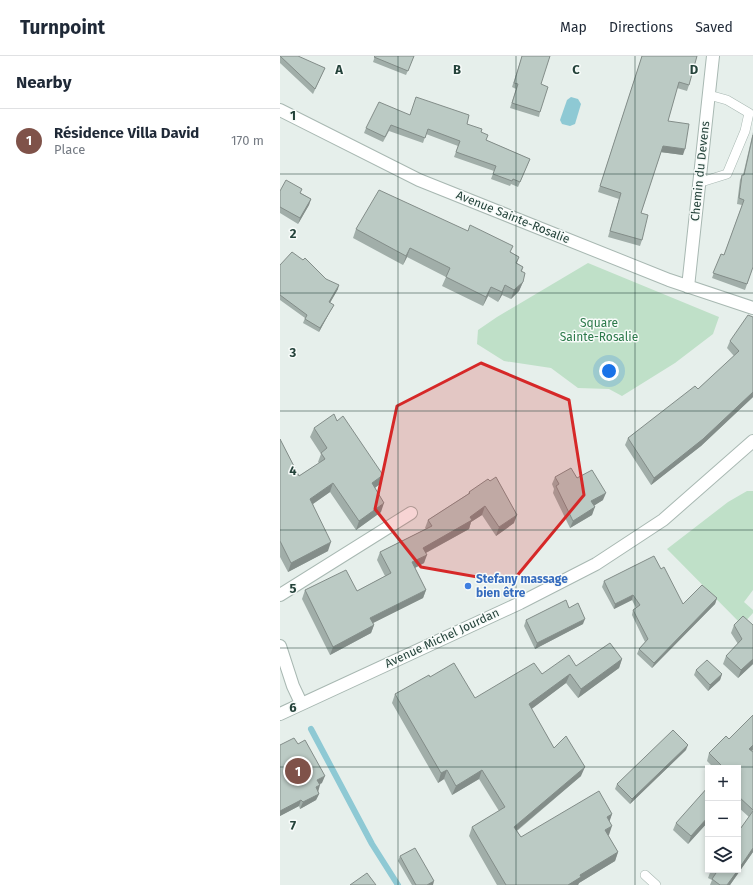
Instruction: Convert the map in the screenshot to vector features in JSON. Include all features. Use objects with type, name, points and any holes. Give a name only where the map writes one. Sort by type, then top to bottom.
[{"type":"street","name":"Chemin du Devens","points":[[688,287],[698,183],[713,56]]},
{"type":"street","name":"Avenue Sainte-Rosalie","points":[[280,110],[419,180],[688,287],[753,308]]},
{"type":"street","name":"Avenue Michel Jourdan","points":[[280,714],[520,603],[596,564],[663,520],[751,446]]},
{"type":"street","points":[[280,595],[411,514]]},
{"type":"street","points":[[280,646],[293,686],[301,703]]},
{"type":"lane","points":[[698,183],[727,174],[745,131],[748,113],[727,100],[709,95]]},
{"type":"lane","points":[[645,875],[656,885]]},
{"type":"highlighted area","points":[[481,363],[569,400],[584,495],[511,583],[421,567],[375,509],[397,406]]},
{"type":"green space","name":"Square Sainte-Rosalie","points":[[588,263],[719,317],[713,334],[675,363],[622,396],[609,389],[578,388],[551,368],[504,361],[477,344],[478,330],[497,317]]},
{"type":"green space","points":[[747,491],[753,491],[753,590],[744,602],[753,610],[753,613],[742,625],[667,549],[728,502]]},
{"type":"water","points":[[571,97],[578,99],[581,104],[575,124],[570,126],[562,124],[560,120],[567,100]]},
{"type":"building","points":[[280,56],[298,56],[325,68],[315,89]]},
{"type":"building","points":[[414,56],[408,71],[374,57]]},
{"type":"building","points":[[522,56],[550,56],[541,84],[548,87],[540,112],[512,103],[518,84],[514,83]]},
{"type":"building","points":[[642,56],[697,56],[689,85],[679,82],[668,121],[689,124],[685,149],[663,146],[641,213],[648,215],[642,240],[610,231],[621,193],[600,186]]},
{"type":"building","points":[[416,97],[469,115],[467,124],[482,129],[481,132],[488,135],[486,140],[530,159],[520,182],[513,179],[512,181],[493,174],[496,166],[456,152],[460,141],[428,129],[425,138],[391,125],[385,137],[366,128],[379,102],[410,115]]},
{"type":"building","points":[[753,135],[753,267],[747,284],[713,273],[721,254],[724,255],[744,200],[739,198],[742,175],[744,175]]},
{"type":"building","points":[[286,180],[302,189],[300,193],[311,199],[300,218],[280,207],[280,191]]},
{"type":"building","points":[[379,190],[468,231],[470,225],[513,246],[510,252],[519,257],[516,263],[523,267],[521,271],[525,273],[523,282],[514,290],[505,285],[502,292],[491,287],[486,297],[446,277],[450,268],[410,248],[406,256],[356,229]]},
{"type":"building","points":[[292,252],[303,260],[305,258],[326,279],[339,285],[329,302],[334,305],[320,328],[305,319],[307,315],[280,295],[280,265]]},
{"type":"building","points":[[748,315],[753,317],[753,392],[703,439],[654,478],[628,438],[695,386],[698,389],[739,351],[730,341]]},
{"type":"building","points":[[334,414],[337,421],[343,416],[383,475],[372,483],[384,503],[359,521],[333,483],[310,499],[331,542],[291,563],[280,541],[280,439],[299,476],[325,459],[321,453],[327,448],[314,428]]},
{"type":"building","points":[[571,468],[577,478],[592,470],[606,493],[591,501],[595,507],[573,521],[556,486],[559,484],[555,477]]},
{"type":"building","points":[[496,477],[517,515],[499,527],[485,506],[470,517],[472,520],[423,548],[427,555],[412,562],[426,590],[370,618],[374,625],[333,647],[305,590],[346,570],[357,591],[391,573],[380,552],[432,526],[428,520],[470,493],[469,492],[488,479],[490,481]]},
{"type":"building","points":[[654,556],[661,569],[664,567],[683,604],[702,585],[717,598],[654,663],[639,649],[648,639],[633,610],[640,605],[633,595],[615,604],[604,581]]},
{"type":"building","points":[[566,600],[569,608],[578,603],[585,619],[537,643],[526,620]]},
{"type":"building","points":[[743,616],[753,625],[753,659],[741,670],[726,656],[742,639],[734,625]]},
{"type":"building","points":[[610,643],[622,659],[581,689],[570,674],[529,704],[554,748],[566,736],[585,767],[514,827],[521,837],[599,791],[612,814],[607,817],[612,826],[605,830],[618,852],[580,875],[581,877],[568,885],[506,885],[472,827],[505,807],[482,770],[456,786],[447,770],[441,773],[395,694],[429,675],[430,677],[454,663],[475,698],[534,663],[542,674],[569,655],[576,666]]},
{"type":"building","points":[[707,660],[722,674],[710,685],[696,670]]},
{"type":"building","points":[[753,715],[753,745],[749,749],[753,752],[753,810],[741,799],[741,765],[721,765],[709,753],[726,736],[729,739]]},
{"type":"building","points":[[673,730],[688,745],[632,799],[617,784]]},
{"type":"building","points":[[294,738],[298,744],[305,740],[325,776],[317,780],[320,785],[316,787],[319,794],[303,802],[301,800],[280,811],[280,745]]},
{"type":"building","points":[[705,790],[705,820],[691,836],[676,823]]},
{"type":"building","points":[[753,811],[753,848],[741,866],[741,837],[741,828]]},
{"type":"building","points":[[415,848],[434,881],[427,885],[416,885],[400,856]]},
{"type":"building","points":[[367,873],[376,885],[350,885]]},
{"type":"building","points":[[716,873],[736,873],[727,885],[720,885],[712,879]]},
{"type":"waterway","points":[[311,729],[372,844],[398,885]]},
{"type":"place","name":"Stefany massage bien être","points":[[468,586]]},
{"type":"place","name":"Résidence Villa David","points":[[298,771]]}]
